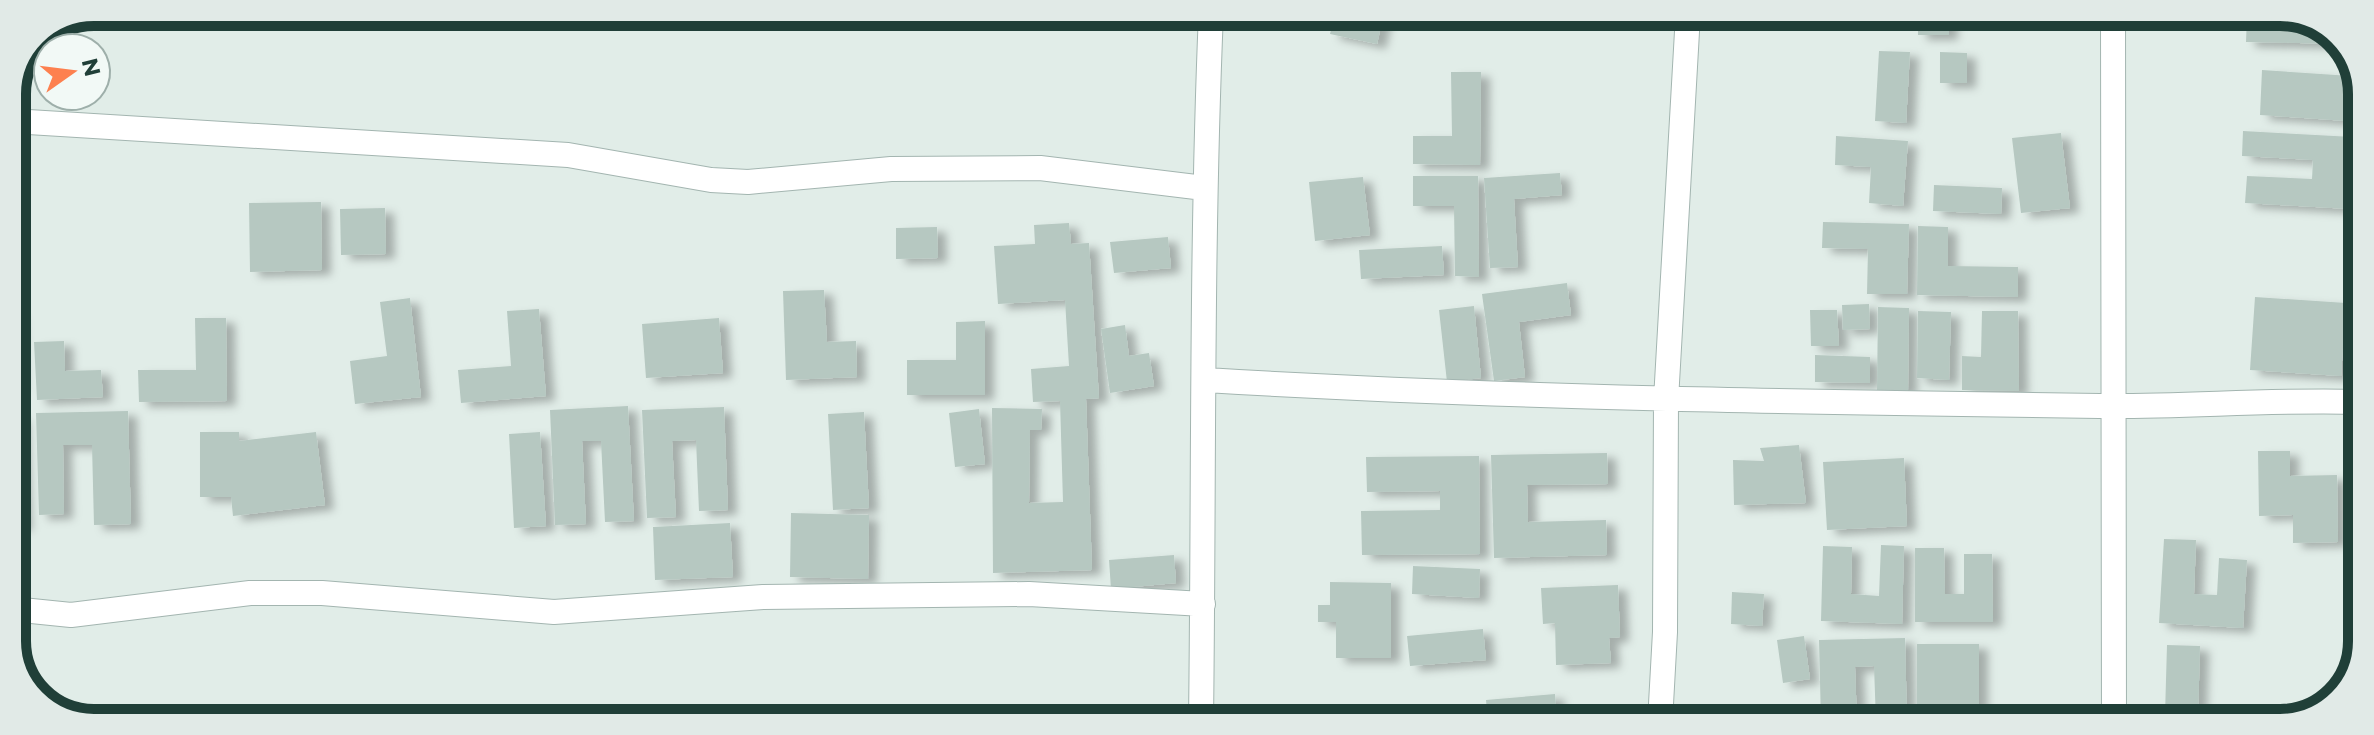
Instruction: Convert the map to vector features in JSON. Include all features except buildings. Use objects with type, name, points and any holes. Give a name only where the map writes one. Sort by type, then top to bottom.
[{"type":"street","points":[[1201,709],[1206,380],[1204,188],[1210,26]]},
{"type":"street","points":[[1661,709],[1665,632],[1666,400],[1687,26]]},
{"type":"street","points":[[2113,26],[2111,406],[2114,709]]},
{"type":"street","points":[[26,122],[568,155],[735,181],[891,169],[1040,168],[1204,188]]},
{"type":"street","points":[[1206,380],[1426,393],[1666,400],[2111,406],[2348,402]]},
{"type":"street","points":[[26,610],[71,615],[250,593],[322,593],[554,612],[763,597],[1029,594],[1203,604]]}]
